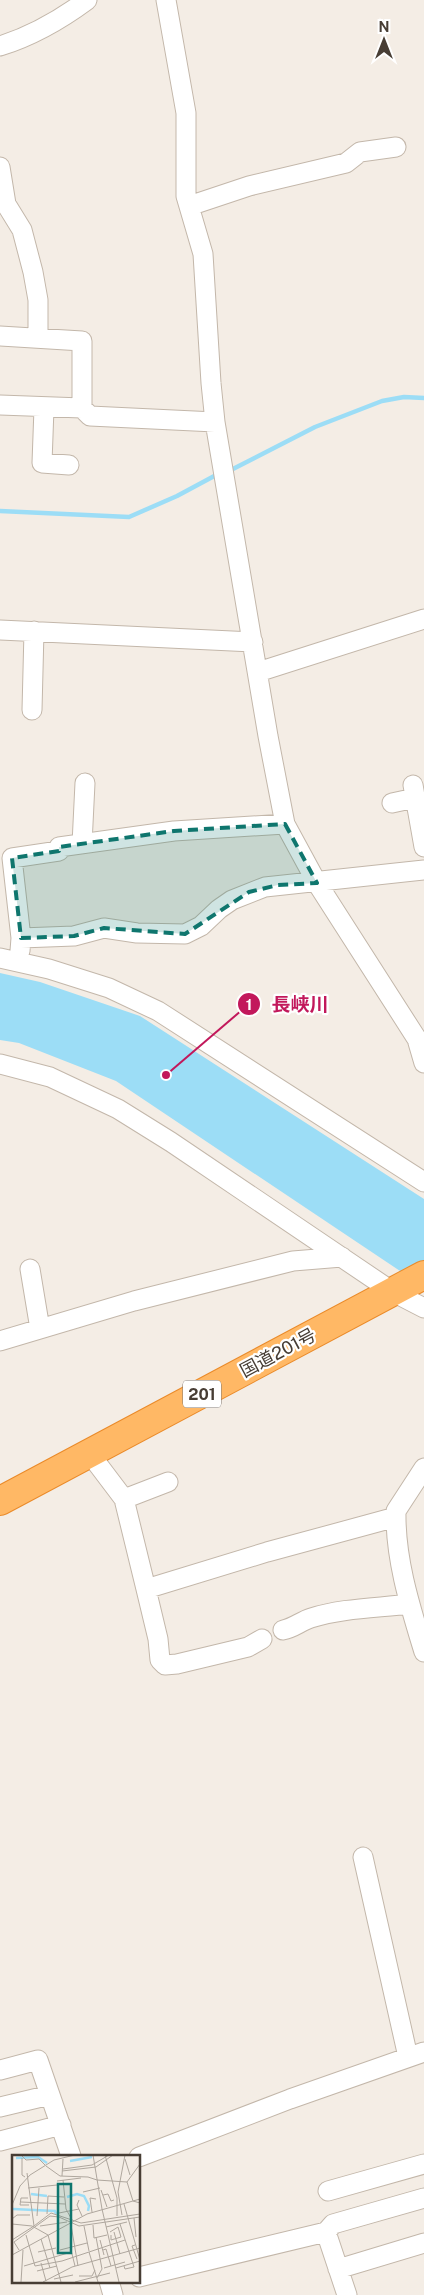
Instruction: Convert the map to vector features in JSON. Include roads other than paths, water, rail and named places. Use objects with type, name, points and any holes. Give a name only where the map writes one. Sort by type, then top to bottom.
[{"type":"highway","name":"国道201号","points":[[0,1501],[407,1285]]},
{"type":"street","points":[[0,46],[23,39],[66,16],[87,0]]},
{"type":"street","points":[[166,0],[186,113],[186,196],[203,254],[211,383],[216,422],[252,642],[285,824],[317,883],[417,1039],[424,1063]]},
{"type":"street","points":[[189,206],[249,186],[346,163],[360,152],[396,147]]},
{"type":"street","points":[[0,167],[6,204],[22,230],[33,272],[38,300],[38,338]]},
{"type":"street","points":[[0,336],[82,341],[82,408]]},
{"type":"street","points":[[0,405],[82,408],[90,416],[216,422]]},
{"type":"street","points":[[44,408],[42,463],[69,464]]},
{"type":"street","points":[[258,672],[424,618]]},
{"type":"street","points":[[0,630],[252,642]]},
{"type":"street","points":[[32,710],[34,632]]},
{"type":"street","points":[[82,844],[85,783]]},
{"type":"street","points":[[392,803],[414,792],[424,848]]},
{"type":"street","points":[[19,962],[21,938],[12,858],[59,851],[59,847],[174,831],[285,824]]},
{"type":"street","points":[[21,938],[74,936],[104,928],[137,933],[185,934],[195,930],[219,909],[249,892],[278,885],[317,883],[424,870]]},
{"type":"street","points":[[0,958],[49,969],[109,988],[158,1011],[424,1182]]},
{"type":"street","points":[[0,1064],[50,1077],[118,1109],[171,1142],[342,1257],[407,1285],[424,1308]]},
{"type":"street","points":[[0,1341],[134,1301],[293,1261],[342,1257]]},
{"type":"street","points":[[30,1269],[40,1329]]},
{"type":"street","points":[[90,1454],[124,1499],[158,1639],[160,1660],[165,1665],[177,1664],[248,1647],[262,1639]]},
{"type":"street","points":[[424,1468],[396,1511],[397,1545],[410,1604],[424,1652]]},
{"type":"street","points":[[124,1499],[168,1482]]},
{"type":"street","points":[[146,1589],[276,1549],[396,1517]]},
{"type":"street","points":[[283,1630],[292,1629],[309,1618],[318,1616],[410,1604]]},
{"type":"street","points":[[140,2156],[290,2099],[416,2055],[363,1857]]},
{"type":"street","points":[[0,2070],[38,2060],[71,2155]]},
{"type":"street","points":[[0,2107],[50,2095]]},
{"type":"street","points":[[0,2141],[61,2125]]},
{"type":"street","points":[[328,2191],[424,2164]]},
{"type":"street","points":[[140,2277],[326,2232],[333,2224],[424,2198]]},
{"type":"street","points":[[326,2232],[338,2269],[342,2294]]},
{"type":"street","points":[[338,2269],[424,2243]]},
{"type":"water","points":[[0,973],[40,982],[140,1016],[424,1199],[424,1287],[116,1081],[19,1043],[0,1040]]},
{"type":"waterway","points":[[229,471],[315,427],[382,401],[404,397],[424,398]]},
{"type":"waterway","points":[[0,511],[129,517],[177,496],[218,474]]},
{"type":"place","name":"長峡川","points":[[166,1075]]}]
